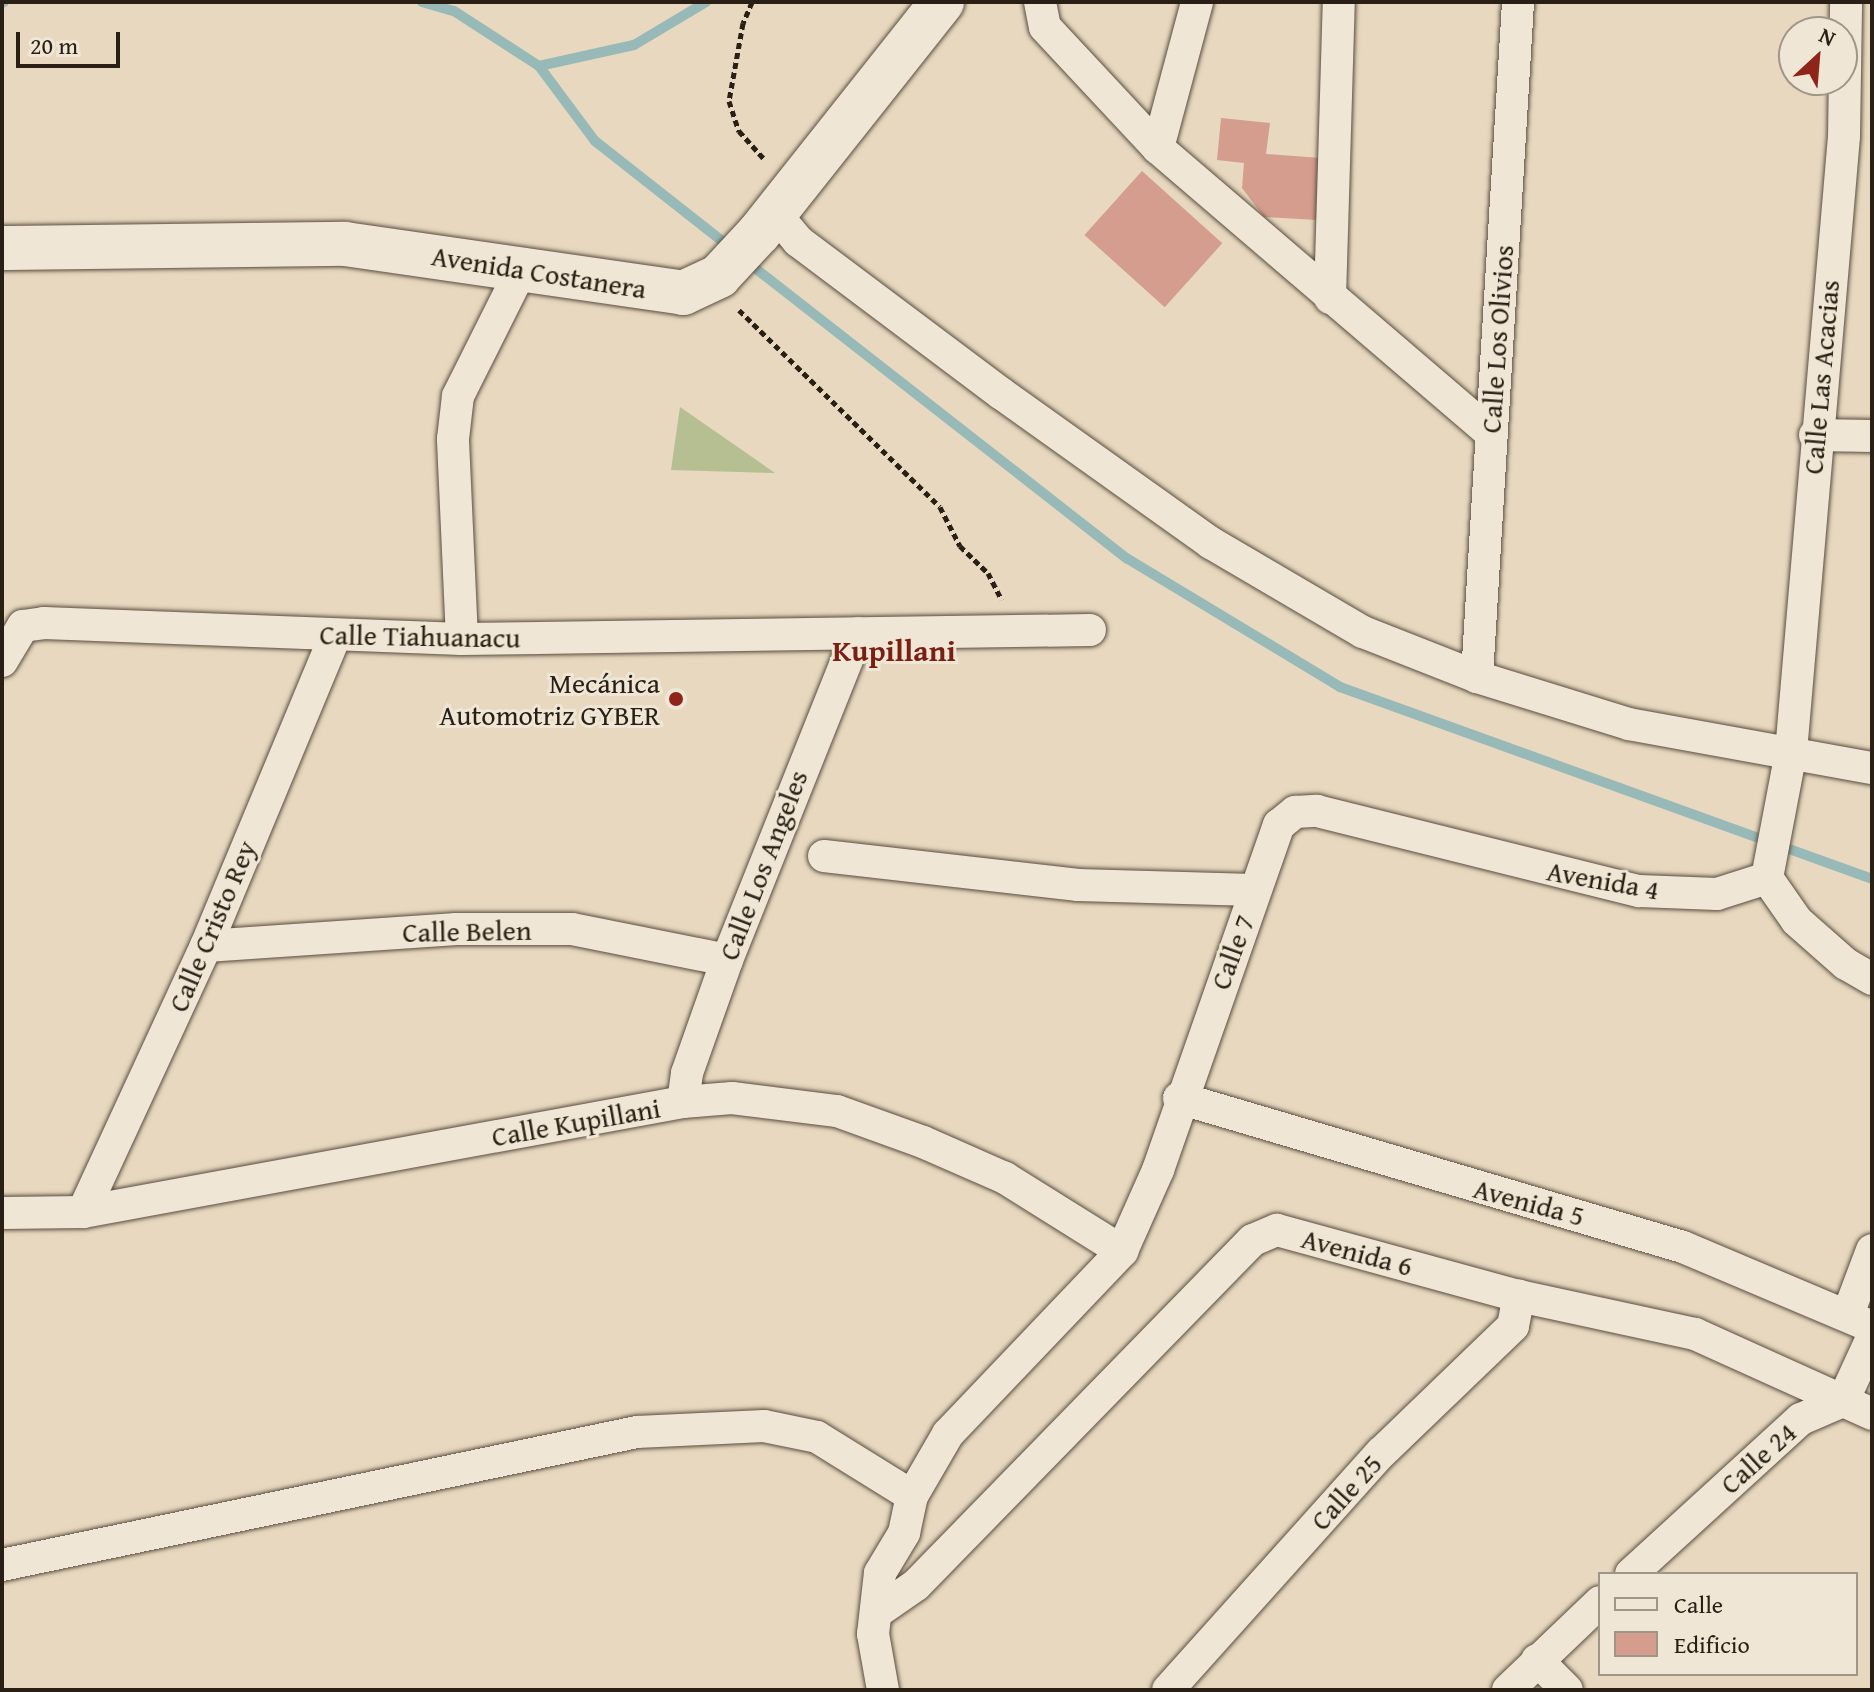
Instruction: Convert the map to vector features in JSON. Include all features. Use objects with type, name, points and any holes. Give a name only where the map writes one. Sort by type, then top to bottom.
[{"type":"main road","points":[[711,281],[770,215],[942,2]]},
{"type":"main road","name":"Avenida Costanera","points":[[2,248],[345,244],[520,272],[683,293],[711,281]]},
{"type":"street","points":[[1040,2],[1045,27],[1158,148],[1491,433]]},
{"type":"street","points":[[1158,148],[1197,2]]},
{"type":"street","points":[[1330,298],[1339,2]]},
{"type":"street","name":"Calle Los Olivios","points":[[1477,677],[1518,2]]},
{"type":"street","name":"Calle Las Acacias","points":[[1770,868],[1782,819],[1791,752],[1815,435],[1858,136],[1846,2]]},
{"type":"street","points":[[770,215],[798,241],[1211,543],[1363,632],[1477,677],[1629,724],[1872,768]]},
{"type":"street","points":[[462,639],[453,439],[458,396],[520,272]]},
{"type":"street","points":[[1815,435],[1872,436]]},
{"type":"street","name":"Calle Tiahuanacu","points":[[2,661],[23,626],[44,623],[462,639],[858,633],[1016,634],[1090,630]]},
{"type":"street","name":"Calle Los Angeles","points":[[683,1102],[687,1073],[727,960],[858,633]]},
{"type":"street","name":"Calle Cristo Rey","points":[[83,1212],[206,946],[335,636]]},
{"type":"street","name":"Avenida 4","points":[[1295,812],[1317,811],[1639,891],[1717,894],[1770,868]]},
{"type":"street","name":"Calle 7","points":[[883,1690],[873,1634],[880,1573],[904,1533],[912,1496],[948,1434],[1122,1251],[1158,1170],[1179,1098],[1279,825],[1295,812]]},
{"type":"street","points":[[824,856],[1078,885],[1254,890]]},
{"type":"street","points":[[1770,868],[1797,921],[1846,964],[1872,979]]},
{"type":"street","name":"Calle Belen","points":[[206,946],[456,929],[572,929],[727,960]]},
{"type":"street","name":"Calle Kupillani","points":[[2,1213],[83,1212],[683,1102],[732,1098],[837,1111],[1005,1178],[1122,1251]]},
{"type":"street","name":"Avenida 5","points":[[1179,1098],[1528,1205],[1633,1230],[1860,1321]]},
{"type":"street","name":"Avenida 6","points":[[877,1612],[916,1585],[1253,1240],[1277,1230],[1519,1296],[1695,1334],[1872,1414]]},
{"type":"street","points":[[1860,1321],[1872,1250]]},
{"type":"street","name":"Calle 25","points":[[1168,1690],[1381,1453],[1513,1326],[1519,1296]]},
{"type":"street","points":[[1843,1401],[1872,1338]]},
{"type":"street","name":"Calle 24","points":[[1633,1572],[1801,1419],[1843,1401]]},
{"type":"street","points":[[2,1565],[637,1432],[764,1426],[817,1437],[912,1496]]},
{"type":"street","points":[[1508,1690],[1598,1604]]},
{"type":"street","points":[[1537,1660],[1567,1690]]},
{"type":"path","points":[[752,2],[743,23],[729,101],[739,131],[765,158],[770,215]]},
{"type":"path","points":[[711,281],[940,507],[960,546],[988,573],[1016,634]]},
{"type":"green space","points":[[680,407],[775,473],[671,470]]},
{"type":"building","points":[[1221,118],[1270,123],[1266,154],[1321,158],[1317,220],[1264,217],[1242,188],[1244,163],[1217,160]]},
{"type":"building","points":[[1142,171],[1222,243],[1165,307],[1084,235]]},
{"type":"waterway","points":[[422,2],[454,11],[539,66],[595,141],[731,248]]},
{"type":"waterway","points":[[539,66],[634,45],[706,2]]},
{"type":"waterway","points":[[746,261],[1128,559],[1340,687],[1872,879]]},
{"type":"place","name":"Mecánica Automotriz GYBER","points":[[676,699]]},
{"type":"district","name":"Kupillani","points":[[894,650]]}]
